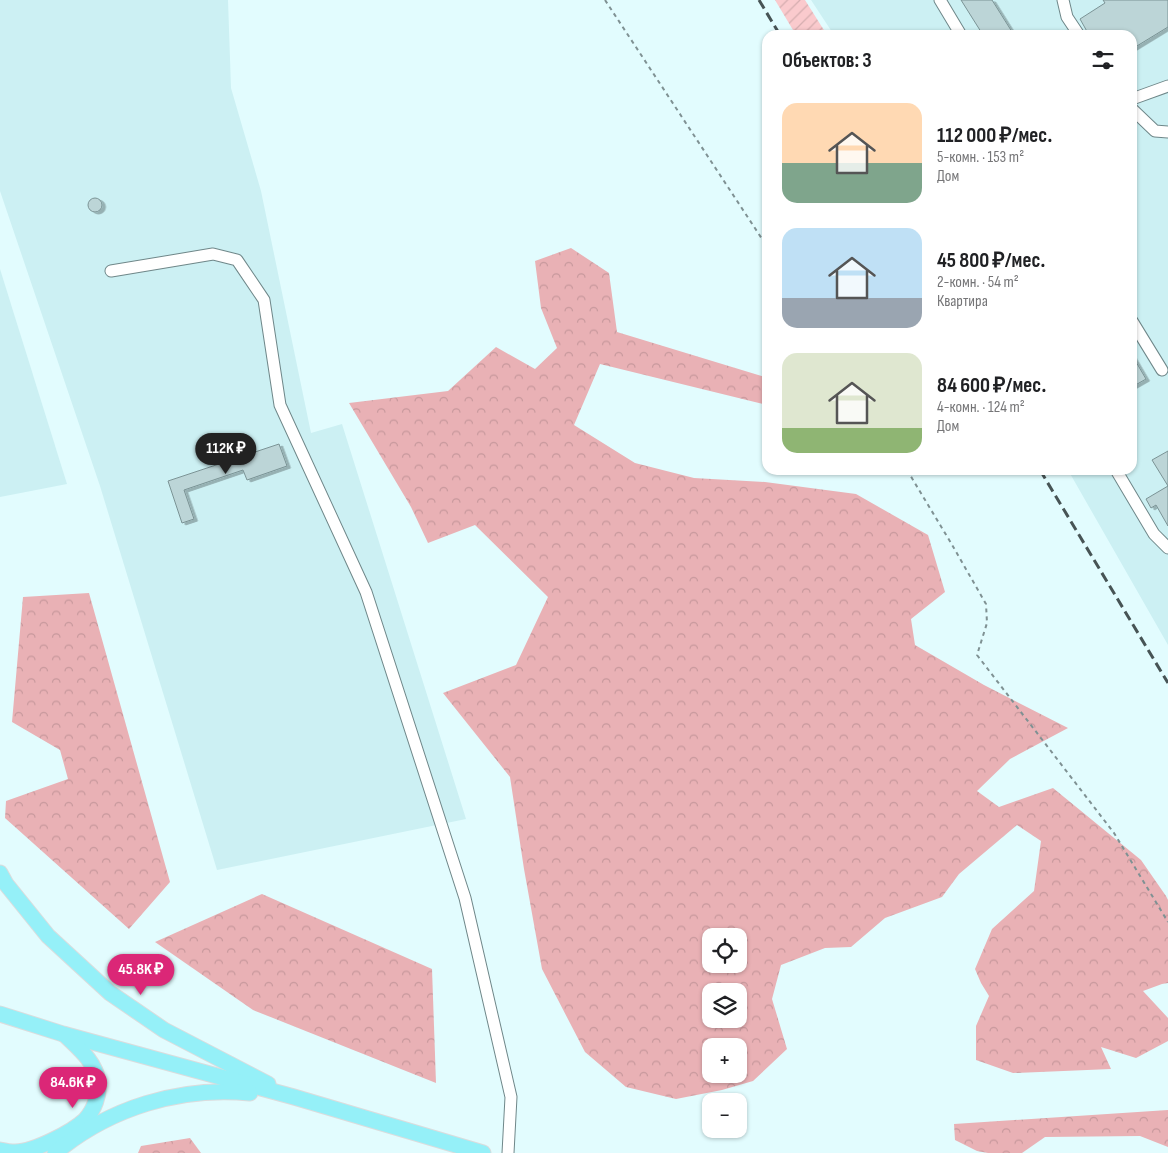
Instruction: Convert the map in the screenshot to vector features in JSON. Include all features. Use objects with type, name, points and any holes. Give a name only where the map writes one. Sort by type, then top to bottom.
[{"type":"main road","points":[[0,873],[6,884],[48,936],[110,993],[164,1030],[294,1097]]},
{"type":"main road","points":[[1,1014],[64,1034],[294,1097],[482,1153]]},
{"type":"main road","points":[[0,1150],[17,1152],[43,1145],[61,1136],[84,1120],[92,1110],[98,1095],[98,1080],[90,1060],[64,1034]]},
{"type":"main road","points":[[55,1153],[94,1126],[125,1111],[160,1099],[199,1092],[233,1091],[294,1097]]},
{"type":"street","points":[[940,0],[958,30]]},
{"type":"street","points":[[1063,0],[1067,17],[1076,30]]},
{"type":"street","points":[[1137,97],[1168,86]]},
{"type":"street","points":[[1137,114],[1155,130],[1168,132]]},
{"type":"street","points":[[110,271],[213,254],[237,260],[264,300],[280,405],[366,592],[464,898],[510,1097],[508,1153]]},
{"type":"street","points":[[1137,329],[1162,370]]},
{"type":"street","points":[[1119,475],[1154,534],[1168,548]]},
{"type":"path","points":[[605,0],[762,239]]},
{"type":"path","points":[[909,475],[952,542],[986,604],[987,623],[977,655],[1114,833],[1168,922]]},
{"type":"shaded area","points":[[0,0],[228,0],[231,88],[261,191],[311,433],[342,424],[466,819],[217,870],[100,486],[0,191]]},
{"type":"shaded area","points":[[775,0],[805,0],[824,30],[793,30]]},
{"type":"shaded area","points":[[811,0],[1168,0],[1168,645],[1071,475],[1137,475],[1137,30],[831,30]]},
{"type":"shaded area","points":[[0,269],[67,484],[0,497]]},
{"type":"green space","points":[[571,248],[609,273],[617,332],[762,376],[762,404],[600,364],[574,425],[635,463],[694,478],[765,482],[856,494],[928,535],[945,592],[911,619],[915,645],[984,685],[1068,728],[1010,759],[977,791],[999,807],[1053,788],[1141,860],[1168,900],[1168,983],[1143,991],[1168,1018],[1168,1041],[1136,1058],[1101,1047],[1111,1069],[1013,1073],[976,1060],[976,1026],[989,996],[975,969],[992,929],[1034,891],[1041,841],[1017,825],[959,874],[942,897],[885,918],[851,947],[825,948],[781,965],[772,999],[787,1049],[753,1081],[747,1083],[747,1038],[702,1038],[702,1083],[746,1083],[676,1099],[626,1087],[585,1052],[542,969],[510,777],[443,693],[516,665],[548,597],[475,525],[428,543],[411,507],[349,403],[448,391],[496,347],[535,369],[557,348],[541,308],[535,261]]},
{"type":"green space","points":[[89,593],[170,882],[129,929],[5,818],[6,801],[68,779],[60,750],[12,722],[23,597]]},
{"type":"green space","points":[[262,894],[432,969],[436,1083],[253,1010],[155,942]]},
{"type":"green space","points":[[1168,1110],[1168,1147],[1140,1136],[1045,1137],[1022,1153],[988,1153],[977,1151],[955,1140],[954,1124]]},
{"type":"green space","points":[[190,1138],[201,1153],[138,1153],[141,1146]]},
{"type":"building","points":[[961,0],[992,0],[1011,30],[980,30]]},
{"type":"building","points":[[1103,0],[1168,0],[1168,27],[1137,46],[1137,30],[1086,30],[1080,19],[1105,3]]},
{"type":"building","points":[[95,198],[100,200],[102,205],[100,210],[95,212],[90,210],[88,205],[90,200]]},
{"type":"building","points":[[1137,364],[1146,379],[1137,384]]},
{"type":"building","points":[[279,444],[287,466],[247,480],[243,470],[184,490],[194,519],[182,523],[168,481]]},
{"type":"building","points":[[1168,451],[1168,486],[1152,460]]},
{"type":"building","points":[[1168,486],[1168,526],[1156,505],[1151,508],[1146,499]]},
{"type":"railway","points":[[759,0],[777,30]]},
{"type":"railway","points":[[1043,475],[1168,683]]}]
